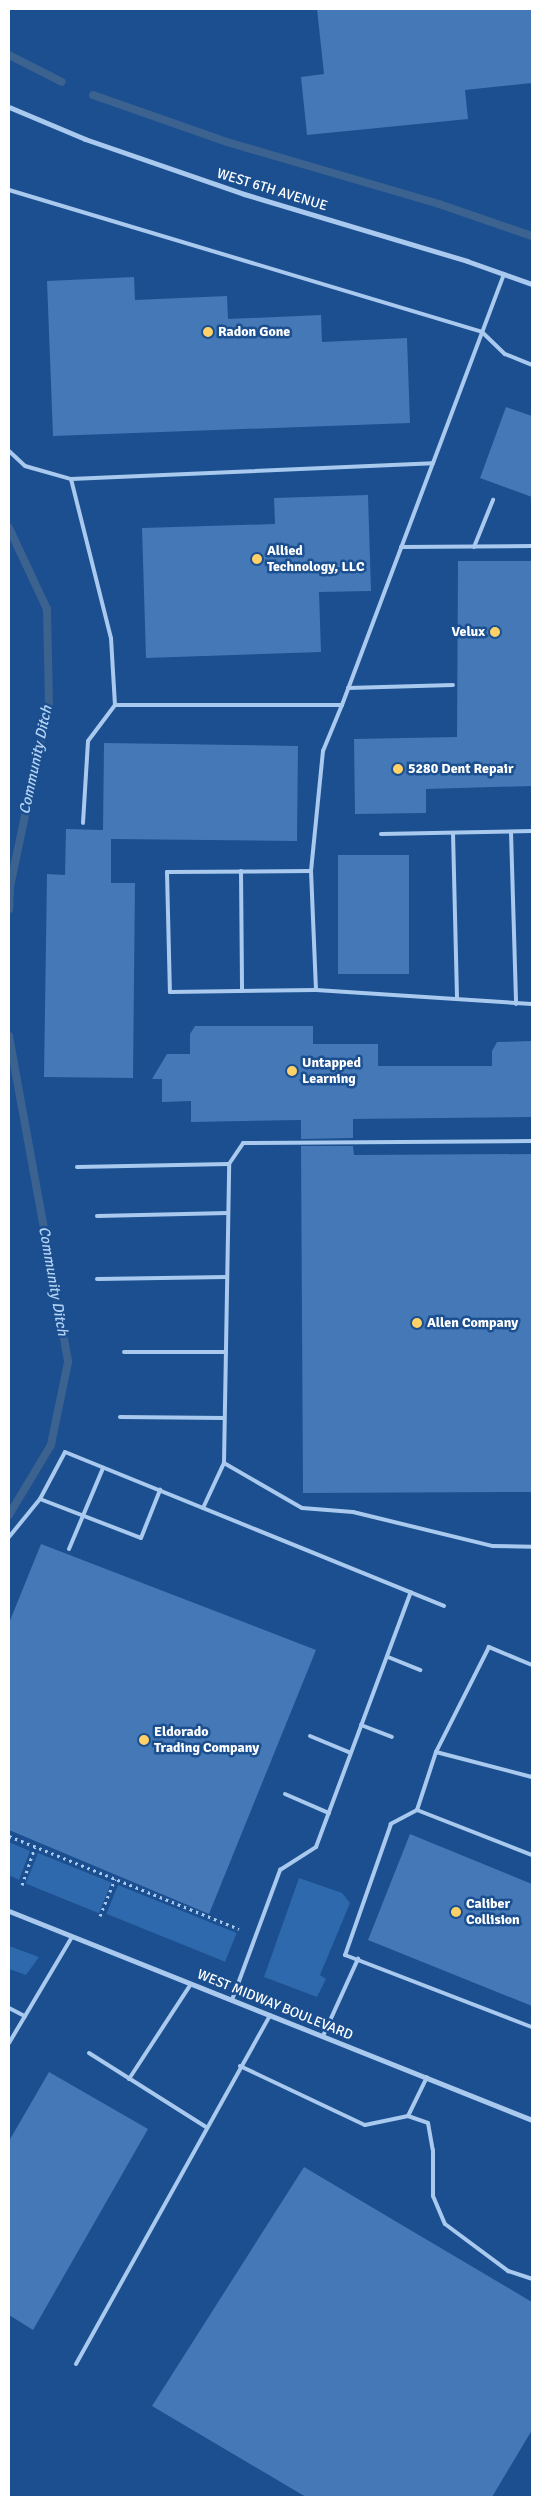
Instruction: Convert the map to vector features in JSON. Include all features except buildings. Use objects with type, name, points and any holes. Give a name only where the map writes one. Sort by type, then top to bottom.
[{"type":"street","name":"WEST 6TH AVENUE","points":[[9,107],[85,139],[244,194],[532,284]]},
{"type":"street","name":"WEST MIDWAY BOULEVARD","points":[[9,1911],[532,2120]]},
{"type":"lane","points":[[9,190],[482,332],[505,354],[532,366]]},
{"type":"lane","points":[[316,990],[310,871],[323,751],[504,274]]},
{"type":"lane","points":[[9,451],[25,466],[71,479],[433,463]]},
{"type":"lane","points":[[71,479],[111,638],[115,705],[88,741],[83,823]]},
{"type":"lane","points":[[474,547],[493,500]]},
{"type":"lane","points":[[401,547],[532,546]]},
{"type":"lane","points":[[348,688],[453,685]]},
{"type":"lane","points":[[115,705],[342,705]]},
{"type":"lane","points":[[381,834],[532,831]]},
{"type":"lane","points":[[511,832],[516,1004]]},
{"type":"lane","points":[[452,833],[457,998]]},
{"type":"lane","points":[[241,871],[242,991]]},
{"type":"lane","points":[[310,871],[167,872],[170,992],[316,990],[532,1004]]},
{"type":"lane","points":[[203,1508],[224,1464],[228,1164],[243,1143],[532,1141]]},
{"type":"lane","points":[[77,1167],[228,1164]]},
{"type":"lane","points":[[97,1216],[228,1213]]},
{"type":"lane","points":[[97,1279],[227,1277]]},
{"type":"lane","points":[[124,1352],[226,1352]]},
{"type":"lane","points":[[120,1417],[224,1418]]},
{"type":"lane","points":[[9,1536],[40,1498],[66,1452],[444,1606]]},
{"type":"lane","points":[[224,1464],[302,1508],[353,1512],[493,1546],[532,1547]]},
{"type":"lane","points":[[69,1549],[103,1468]]},
{"type":"lane","points":[[40,1498],[140,1538],[160,1490]]},
{"type":"lane","points":[[232,2000],[280,1870],[316,1847],[411,1592]]},
{"type":"lane","points":[[532,1665],[489,1647],[436,1752],[417,1810],[391,1824],[345,1955],[532,2027]]},
{"type":"lane","points":[[388,1657],[420,1670]]},
{"type":"lane","points":[[361,1725],[392,1737]]},
{"type":"lane","points":[[310,1736],[351,1753]]},
{"type":"lane","points":[[436,1752],[532,1778]]},
{"type":"lane","points":[[285,1794],[329,1813]]},
{"type":"lane","points":[[417,1810],[532,1855]]},
{"type":"lane","points":[[9,2043],[72,1937]]},
{"type":"lane","points":[[323,2036],[358,1959]]},
{"type":"lane","points":[[129,2079],[192,1984]]},
{"type":"lane","points":[[9,2008],[25,2016]]},
{"type":"lane","points":[[76,2364],[240,2066],[258,2041],[270,2015]]},
{"type":"lane","points":[[89,2053],[206,2127]]},
{"type":"lane","points":[[240,2066],[365,2125],[408,2116],[428,2123],[433,2150],[433,2196],[445,2224],[508,2271],[532,2279]]},
{"type":"lane","points":[[408,2116],[427,2077]]},
{"type":"path","points":[[9,1836],[239,1929]]},
{"type":"path","points":[[22,1885],[35,1847]]},
{"type":"path","points":[[100,1916],[115,1879]]},
{"type":"shaded area","points":[[9,1842],[30,1851],[19,1880],[9,1875]]},
{"type":"shaded area","points":[[38,1853],[111,1883],[99,1913],[26,1884]]},
{"type":"shaded area","points":[[299,1878],[342,1893],[350,1903],[320,1975],[326,1979],[317,1997],[264,1977]]},
{"type":"shaded area","points":[[118,1885],[237,1933],[225,1962],[106,1914]]},
{"type":"shaded area","points":[[9,1946],[39,1957],[26,1975],[9,1969]]},
{"type":"waterway","points":[[9,55],[62,82]]},
{"type":"waterway","points":[[93,95],[227,142],[439,204],[532,236]]},
{"type":"waterway","name":"Community Ditch","points":[[9,528],[47,609],[49,703],[10,886],[9,909]]},
{"type":"waterway","name":"Community Ditch","points":[[9,1036],[68,1362],[51,1445],[9,1515]]},
{"type":"place","name":"Radon Gone","points":[[208,332]]},
{"type":"place","name":"Allied Technology, LLC","points":[[257,559]]},
{"type":"place","name":"Velux","points":[[495,632]]},
{"type":"place","name":"5280 Dent Repair","points":[[398,769]]},
{"type":"place","name":"Untapped Learning","points":[[292,1071]]},
{"type":"place","name":"Allen Company","points":[[417,1323]]},
{"type":"place","name":"Eldorado Trading Company","points":[[144,1740]]},
{"type":"place","name":"Caliber Collision","points":[[456,1912]]}]
